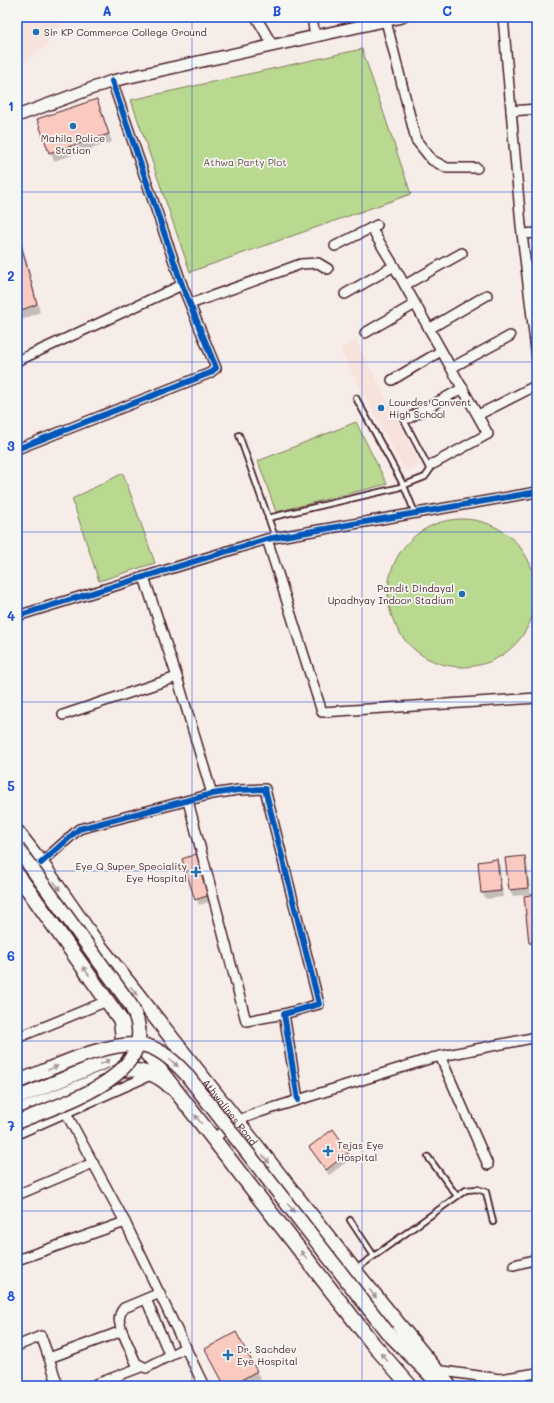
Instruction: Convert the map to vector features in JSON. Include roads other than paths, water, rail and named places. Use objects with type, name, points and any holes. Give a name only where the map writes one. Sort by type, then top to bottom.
[{"type":"main road","name":"Athwalines Road","points":[[17,832],[93,938],[236,1121],[354,1270],[450,1386]]},
{"type":"main road","points":[[17,848],[130,1004],[136,1014],[139,1032],[139,1040],[132,1058],[117,1075],[78,1096],[17,1122]]},
{"type":"main road","points":[[17,874],[120,1018],[156,1072],[182,1099],[373,1344],[410,1386]]},
{"type":"main road","points":[[51,922],[72,908]]},
{"type":"main road","points":[[17,1098],[112,1059],[122,1045],[123,1037],[120,1018]]},
{"type":"main road","points":[[17,1082],[96,1051],[118,1045],[144,1045],[164,1055],[186,1074],[387,1332],[441,1386]]},
{"type":"main road","points":[[17,1112],[122,1070],[138,1069],[156,1072]]},
{"type":"street","points":[[256,17],[273,46]]},
{"type":"street","points":[[312,17],[315,37]]},
{"type":"street","points":[[17,116],[112,81],[402,17]]},
{"type":"street","points":[[503,17],[523,234],[537,359]]},
{"type":"street","points":[[386,21],[416,140],[432,160],[447,168],[477,168]]},
{"type":"street","points":[[17,448],[213,372],[216,368],[182,285],[112,81]]},
{"type":"street","points":[[511,111],[537,109]]},
{"type":"street","points":[[335,246],[374,227],[394,266],[488,434],[432,464]]},
{"type":"street","points":[[523,234],[537,233]]},
{"type":"street","points":[[405,285],[462,253]]},
{"type":"street","points":[[190,304],[301,264],[318,262],[328,269]]},
{"type":"street","points":[[345,294],[394,266]]},
{"type":"street","points":[[17,362],[182,285]]},
{"type":"street","points":[[429,329],[487,295]]},
{"type":"street","points":[[365,333],[415,304]]},
{"type":"street","points":[[451,368],[510,336]]},
{"type":"street","points":[[392,380],[441,351]]},
{"type":"street","points":[[478,415],[537,385]]},
{"type":"street","points":[[406,419],[463,388]]},
{"type":"street","points":[[17,616],[271,538],[537,492]]},
{"type":"street","points":[[271,538],[322,712],[537,698]]},
{"type":"street","points":[[144,577],[177,677],[212,794]]},
{"type":"street","points":[[63,715],[177,677]]},
{"type":"street","points":[[41,864],[79,829],[212,794],[238,790],[266,789],[319,1004],[284,1014],[246,1021],[188,801]]},
{"type":"street","points":[[17,1038],[108,1001]]},
{"type":"street","points":[[284,1014],[298,1100]]},
{"type":"street","points":[[214,1139],[236,1121],[298,1100],[440,1056],[537,1037]]},
{"type":"street","points":[[440,1056],[488,1165]]},
{"type":"street","points":[[17,1134],[66,1114],[156,1072]]},
{"type":"street","points":[[66,1114],[125,1222],[204,1386]]},
{"type":"street","points":[[17,1195],[93,1163]]},
{"type":"street","points":[[17,1260],[125,1222]]},
{"type":"street","points":[[514,1265],[537,1259]]},
{"type":"street","points":[[141,1367],[136,1363],[118,1318],[124,1308],[160,1293]]},
{"type":"street","points":[[146,1299],[170,1356]]},
{"type":"street","points":[[49,1358],[122,1331]]},
{"type":"street","points":[[17,1346],[41,1336],[58,1386]]},
{"type":"street","points":[[91,1386],[141,1367],[146,1368],[151,1366],[186,1347]]},
{"type":"street","points":[[436,1370],[500,1379],[537,1373]]},
{"type":"street","points":[[493,1386],[500,1379]]},
{"type":"lane","points":[[356,398],[404,486],[415,513]]},
{"type":"lane","points":[[268,518],[404,486],[424,477],[430,470],[406,419]]},
{"type":"lane","points":[[239,435],[268,518],[271,538]]},
{"type":"lane","points":[[428,1157],[457,1196]]},
{"type":"lane","points":[[354,1270],[457,1196],[470,1189],[477,1189],[486,1192],[493,1222]]},
{"type":"lane","points":[[350,1220],[374,1256]]},
{"type":"place","name":"Sir KP Commerce College Ground","points":[[36,32]]},
{"type":"place","name":"Mahila Police Station","points":[[73,126]]},
{"type":"place","name":"Lourdes Convent High School","points":[[381,408]]},
{"type":"place","name":"Pandit Dindayal Upadhyay Indoor Stadium","points":[[462,594]]},
{"type":"place","name":"Eye Q Super Speciality Eye Hospital","points":[[196,872]]},
{"type":"place","name":"Tejas Eye Hospital","points":[[328,1151]]},
{"type":"place","name":"Dr. Sachdev Eye Hospital","points":[[228,1355]]},
{"type":"park label","name":"Athwa Party Plot","points":[[245,162]]}]
